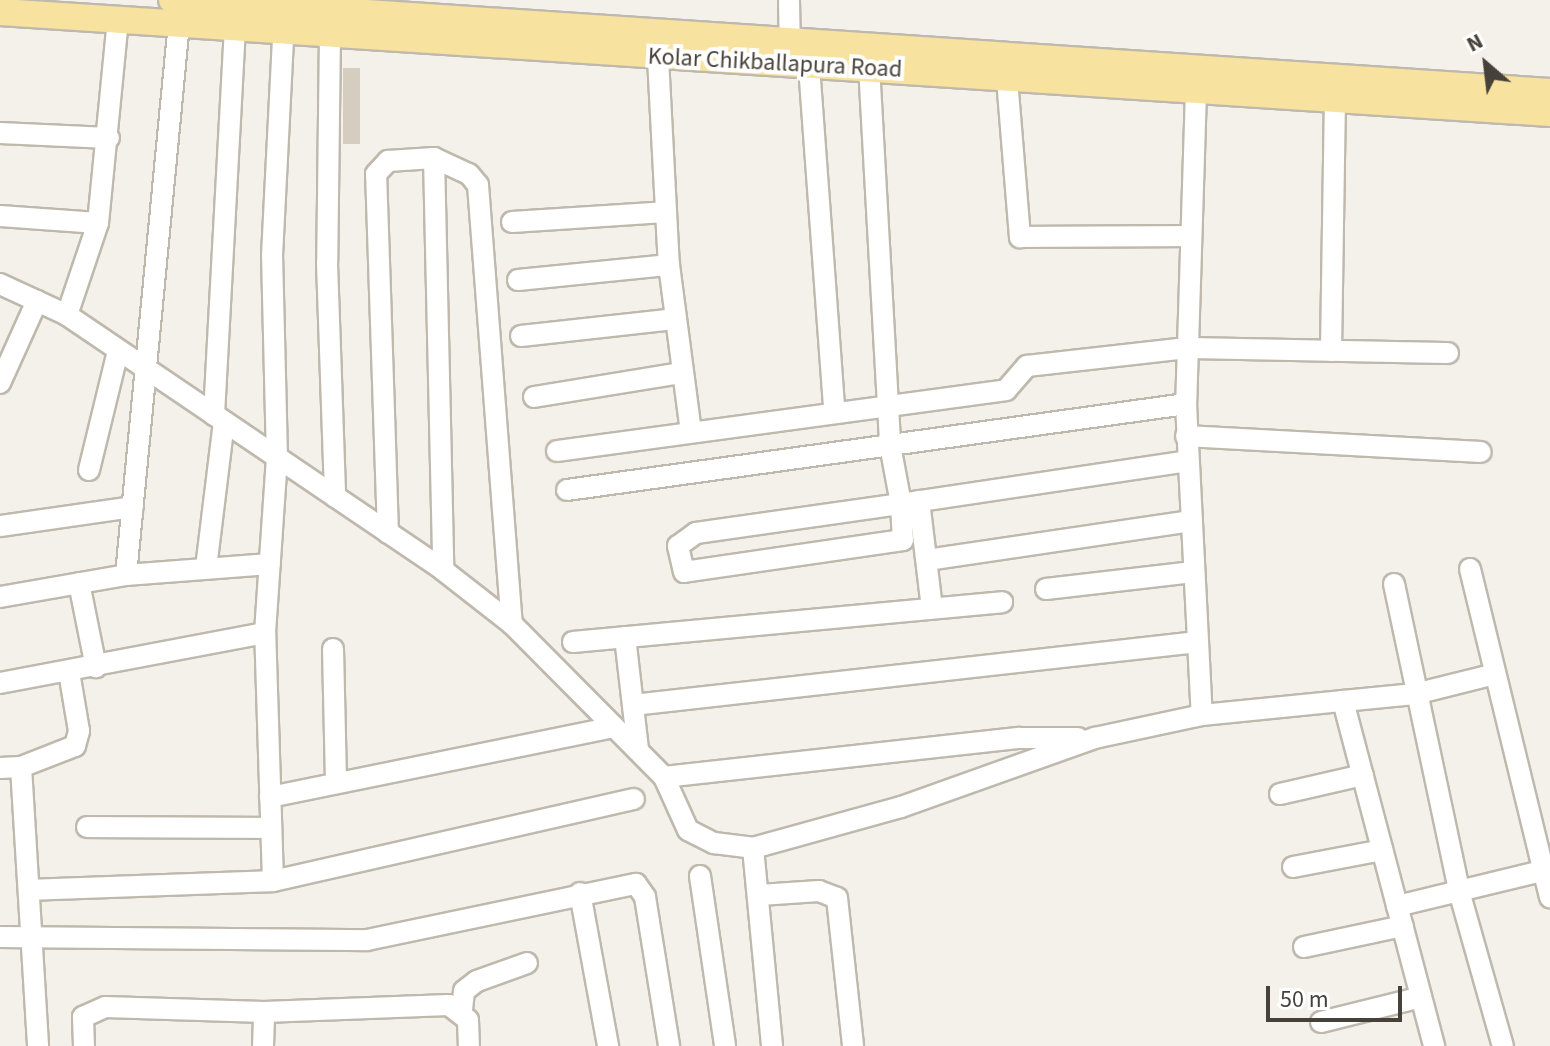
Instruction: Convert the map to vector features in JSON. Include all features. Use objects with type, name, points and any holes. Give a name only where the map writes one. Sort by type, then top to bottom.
[{"type":"main road","name":"Kolar Chikballapura Road","points":[[0,12],[118,19],[176,11],[277,12],[349,7],[869,66],[1006,65],[1196,91],[1550,113]]},
{"type":"main road","name":"Kolar Chikballapura Road","points":[[176,11],[235,27],[277,12],[330,33],[658,58],[796,57],[1006,65],[1550,92]]},
{"type":"street","points":[[789,0],[834,410]]},
{"type":"street","points":[[126,575],[149,371],[176,11]]},
{"type":"street","points":[[273,881],[265,633],[277,458],[272,256],[277,12]]},
{"type":"street","points":[[67,315],[98,223],[109,138],[118,19]]},
{"type":"street","points":[[206,568],[219,419],[235,27]]},
{"type":"street","points":[[330,33],[327,263],[335,497]]},
{"type":"street","points":[[658,58],[669,265],[680,373],[691,431]]},
{"type":"street","points":[[1006,65],[1020,237],[1190,236]]},
{"type":"street","points":[[869,66],[890,445],[927,560],[932,608]]},
{"type":"street","points":[[1196,91],[1186,436],[1202,715]]},
{"type":"street","points":[[1331,351],[1335,100]]},
{"type":"street","points":[[0,133],[109,138]]},
{"type":"street","points":[[388,533],[376,174],[388,161],[434,158],[469,174],[478,185],[512,624]]},
{"type":"street","points":[[434,158],[443,570]]},
{"type":"street","points":[[512,222],[665,212]]},
{"type":"street","points":[[0,216],[98,223]]},
{"type":"street","points":[[518,280],[669,265]]},
{"type":"street","points":[[0,284],[67,315],[443,570],[512,624],[664,777],[688,830],[714,843],[753,848],[901,807],[1095,738],[1202,715],[1415,694],[1495,674]]},
{"type":"street","points":[[0,383],[37,301]]},
{"type":"street","points":[[521,336],[674,319]]},
{"type":"street","points":[[557,451],[888,402],[1006,390],[1027,366],[1187,348],[1448,353]]},
{"type":"street","points":[[89,470],[118,351]]},
{"type":"street","points":[[534,397],[680,373]]},
{"type":"street","points":[[567,490],[1186,404]]},
{"type":"street","points":[[1186,436],[1481,452]]},
{"type":"street","points":[[910,503],[901,543],[699,573],[682,569],[680,540],[696,533],[1188,461]]},
{"type":"street","points":[[0,526],[133,507]]},
{"type":"street","points":[[927,560],[1191,521]]},
{"type":"street","points":[[0,597],[126,575],[270,564]]},
{"type":"street","points":[[1470,569],[1546,870],[1550,897]]},
{"type":"street","points":[[1046,589],[1193,572]]},
{"type":"street","points":[[79,583],[96,667]]},
{"type":"street","points":[[1394,584],[1459,891],[1503,1046]]},
{"type":"street","points":[[573,642],[1002,602]]},
{"type":"street","points":[[0,683],[265,633]]},
{"type":"street","points":[[625,637],[638,750]]},
{"type":"street","points":[[633,705],[1197,642]]},
{"type":"street","points":[[333,649],[336,781]]},
{"type":"street","points":[[0,768],[21,767],[75,746],[79,731],[69,672]]},
{"type":"street","points":[[1343,701],[1433,1046]]},
{"type":"street","points":[[270,797],[336,781],[614,727]]},
{"type":"street","points":[[664,777],[1020,738],[1095,738]]},
{"type":"street","points":[[21,767],[38,1046]]},
{"type":"street","points":[[1280,794],[1363,775]]},
{"type":"street","points":[[30,890],[273,881],[634,799]]},
{"type":"street","points":[[87,827],[271,828]]},
{"type":"street","points":[[753,848],[760,895],[772,1046]]},
{"type":"street","points":[[1293,867],[1382,850]]},
{"type":"street","points":[[1397,906],[1546,870]]},
{"type":"street","points":[[700,876],[725,1046]]},
{"type":"street","points":[[0,937],[367,940],[580,893],[636,884],[645,897],[669,1046]]},
{"type":"street","points":[[760,895],[819,891],[837,898],[853,1046]]},
{"type":"street","points":[[580,893],[608,1046]]},
{"type":"street","points":[[1304,947],[1403,926]]},
{"type":"street","points":[[469,1046],[462,1010],[464,991],[477,981],[527,963]]},
{"type":"street","points":[[1321,1022],[1421,997]]},
{"type":"street","points":[[84,1046],[83,1017],[90,1010],[264,1012],[449,1005],[462,1010]]},
{"type":"street","points":[[263,1046],[264,1012]]},
{"type":"building","points":[[343,68],[360,68],[360,144],[343,144]]}]
